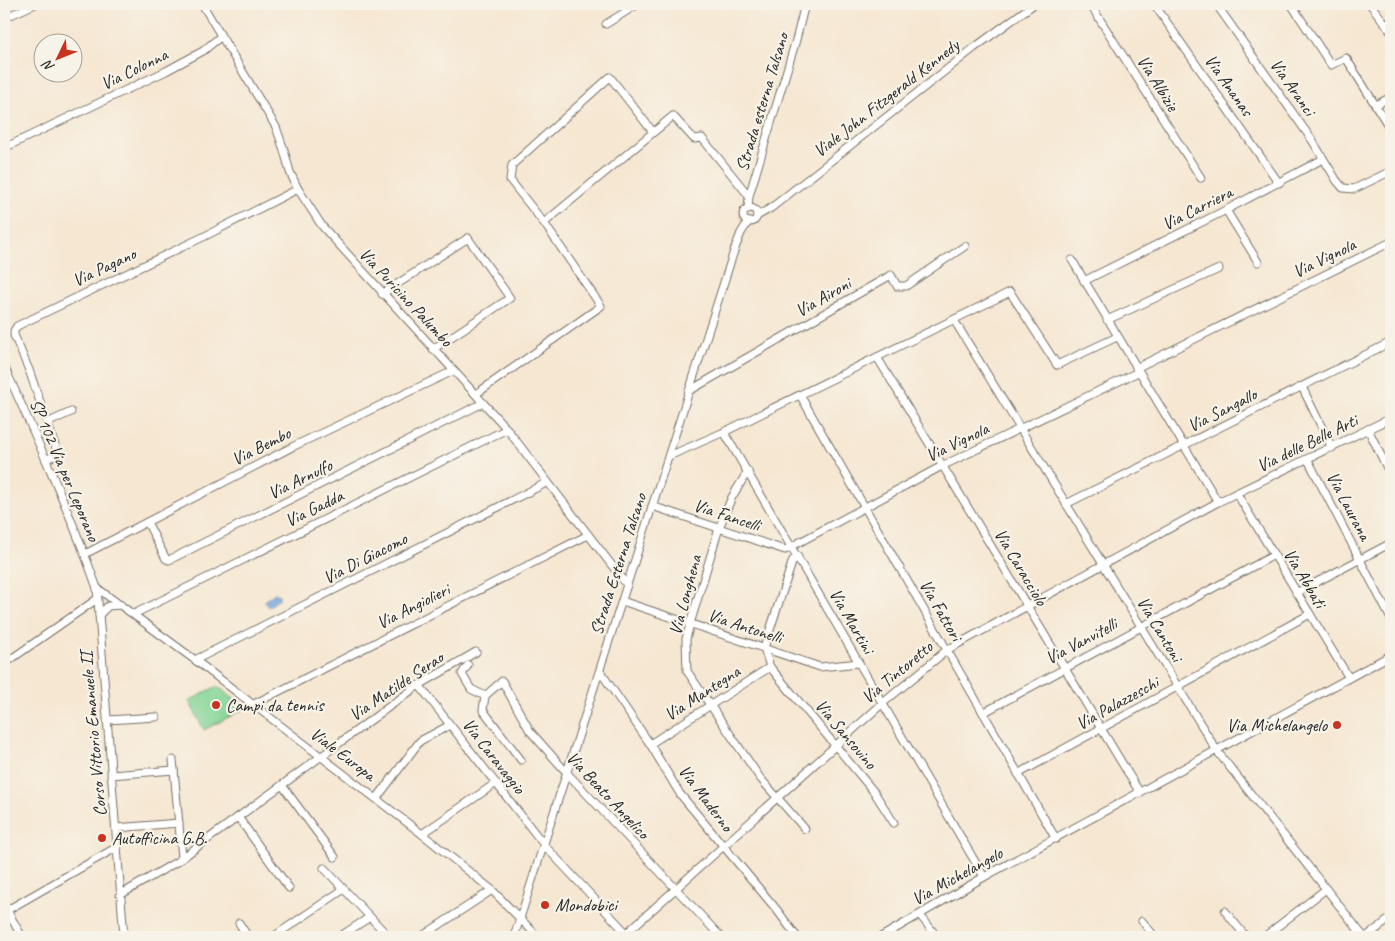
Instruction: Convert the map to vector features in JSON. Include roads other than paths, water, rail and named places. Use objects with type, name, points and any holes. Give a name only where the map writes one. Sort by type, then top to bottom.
[{"type":"street","points":[[4,18],[35,4]]},
{"type":"street","name":"Via Puricino Palumbo","points":[[202,4],[220,37],[276,127],[290,172],[298,189],[322,226],[507,429],[627,585]]},
{"type":"street","points":[[606,24],[638,4]]},
{"type":"street","name":"Strada esterna Talsano","points":[[748,209],[749,196],[805,4]]},
{"type":"street","name":"Viale John Fitzgerald Kennedy","points":[[757,216],[771,208],[974,48],[1034,4]]},
{"type":"street","name":"Via Albizie","points":[[1090,4],[1201,178]]},
{"type":"street","name":"Via Ananas","points":[[1154,4],[1279,183]]},
{"type":"street","name":"Via Aranci","points":[[1216,4],[1312,140],[1343,188],[1354,188],[1391,171]]},
{"type":"street","points":[[1291,4],[1331,65],[1346,58],[1391,130]]},
{"type":"street","points":[[1370,4],[1391,31]]},
{"type":"street","name":"Via Colonna","points":[[4,148],[203,51],[220,37]]},
{"type":"street","points":[[476,394],[601,306],[544,224],[510,180],[512,165],[610,77],[653,132]]},
{"type":"street","points":[[1376,105],[1391,97]]},
{"type":"street","points":[[544,224],[672,116],[694,139],[702,138],[749,196]]},
{"type":"street","name":"Via Carriera","points":[[1084,281],[1323,159]]},
{"type":"street","name":"Via Pagano","points":[[46,459],[56,454],[29,370],[14,335],[17,326],[203,237],[298,189]]},
{"type":"street","points":[[748,209],[754,210],[757,216],[754,221],[748,222],[743,214],[748,209]]},
{"type":"street","points":[[1226,210],[1258,262]]},
{"type":"street","name":"Strada Esterna Talsano","points":[[514,937],[545,846],[734,251],[748,222]]},
{"type":"street","points":[[382,294],[468,238],[510,298],[433,349]]},
{"type":"street","name":"Via Vignola","points":[[792,547],[942,466],[1391,242]]},
{"type":"street","name":"Via Aironi","points":[[689,391],[891,276],[897,286],[906,286],[965,246]]},
{"type":"street","points":[[1072,260],[1218,502]]},
{"type":"street","points":[[1107,320],[1219,269]]},
{"type":"street","points":[[669,456],[724,432],[1010,292],[1057,365],[1117,337]]},
{"type":"street","name":"Via Cantoni","points":[[954,320],[1217,751],[1365,937]]},
{"type":"street","name":"Via Sangallo","points":[[1066,504],[1391,344]]},
{"type":"street","name":"Via Caracciolo","points":[[877,357],[1140,793]]},
{"type":"street","name":"SP 102 Via per Leporano","points":[[4,366],[46,459],[97,588]]},
{"type":"street","name":"Via Bembo","points":[[85,554],[292,447],[454,371]]},
{"type":"street","points":[[1302,387],[1332,448]]},
{"type":"street","name":"Via Fattori","points":[[800,395],[1056,839]]},
{"type":"street","name":"Via Arnulfo","points":[[147,522],[166,559],[169,560],[484,403]]},
{"type":"street","points":[[47,423],[71,412]]},
{"type":"street","name":"Via delle Belle Arti","points":[[1237,494],[1391,418]]},
{"type":"street","name":"Via Gadda","points":[[134,614],[507,429]]},
{"type":"street","points":[[1368,430],[1391,476]]},
{"type":"street","name":"Via Martini","points":[[724,432],[984,877]]},
{"type":"street","name":"Via Laurana","points":[[1308,460],[1391,619]]},
{"type":"street","name":"Via Longhena","points":[[748,471],[732,497],[719,528],[686,639],[687,671],[760,778],[805,829]]},
{"type":"street","name":"Via Di Giacomo","points":[[195,660],[548,482]]},
{"type":"street","name":"Via Tintoretto","points":[[626,936],[776,797],[883,703],[947,650],[1218,502],[1237,494]]},
{"type":"street","name":"Via Abbati","points":[[1237,494],[1349,678]]},
{"type":"street","name":"Via Fancelli","points":[[652,506],[785,550],[792,547]]},
{"type":"street","name":"Via Angiolieri","points":[[252,705],[588,535]]},
{"type":"street","points":[[1296,593],[1391,543]]},
{"type":"street","name":"Via Vanvitelli","points":[[983,712],[1274,555]]},
{"type":"street","points":[[770,667],[764,648],[793,560],[798,557]]},
{"type":"street","name":"Viale Europa","points":[[97,588],[195,660],[422,834],[492,890],[538,937]]},
{"type":"street","name":"Corso Vittorio Emanuele II","points":[[97,588],[124,935]]},
{"type":"street","points":[[4,664],[97,599]]},
{"type":"street","name":"Via Antonelli","points":[[622,601],[820,667],[860,663]]},
{"type":"street","points":[[99,615],[108,606],[122,605]]},
{"type":"street","name":"Via Palazzeschi","points":[[1018,774],[1310,614]]},
{"type":"street","name":"Via Matilde Serao","points":[[120,895],[182,858],[419,685],[476,652]]},
{"type":"street","name":"Via Michelangelo","points":[[881,937],[984,877],[1391,655]]},
{"type":"street","points":[[468,665],[462,674],[471,688],[484,696],[483,710],[521,760]]},
{"type":"street","name":"Via Mantegna","points":[[650,744],[770,667]]},
{"type":"street","name":"Via Sansovino","points":[[770,667],[874,792],[894,823]]},
{"type":"street","name":"Via Maderno","points":[[600,671],[650,744],[680,794],[797,937]]},
{"type":"street","name":"Via Beato Angelico","points":[[484,696],[502,681],[530,731],[721,937]]},
{"type":"street","name":"Via Caravaggio","points":[[419,685],[545,846],[626,936]]},
{"type":"street","points":[[108,720],[156,717]]},
{"type":"street","points":[[376,798],[420,741],[450,725]]},
{"type":"street","points":[[173,760],[182,858]]},
{"type":"street","points":[[111,776],[174,770]]},
{"type":"street","points":[[422,834],[496,783]]},
{"type":"street","points":[[282,785],[335,857]]},
{"type":"street","points":[[238,817],[289,888]]},
{"type":"street","points":[[116,828],[179,823]]},
{"type":"street","points":[[22,937],[5,909],[117,847]]},
{"type":"street","points":[[324,868],[389,937]]},
{"type":"street","points":[[273,937],[344,889]]},
{"type":"street","points":[[1264,937],[1326,889]]},
{"type":"street","points":[[421,937],[492,890]]},
{"type":"street","points":[[1225,911],[1246,937]]},
{"type":"street","points":[[920,915],[937,937]]},
{"type":"street","points":[[339,937],[370,917]]},
{"type":"street","points":[[1365,937],[1391,918]]},
{"type":"street","points":[[1142,921],[1155,937]]},
{"type":"street","points":[[239,923],[248,937]]},
{"type":"street","points":[[115,937],[124,935]]},
{"type":"water","points":[[275,593],[279,595],[279,599],[268,607],[264,601]]},
{"type":"place","name":"Campi da tennis","points":[[216,705]]},
{"type":"place","name":"Via Michelangelo","points":[[1337,725]]},
{"type":"place","name":"Autofficina G.B.","points":[[102,838]]},
{"type":"place","name":"Mondobici","points":[[545,905]]}]
